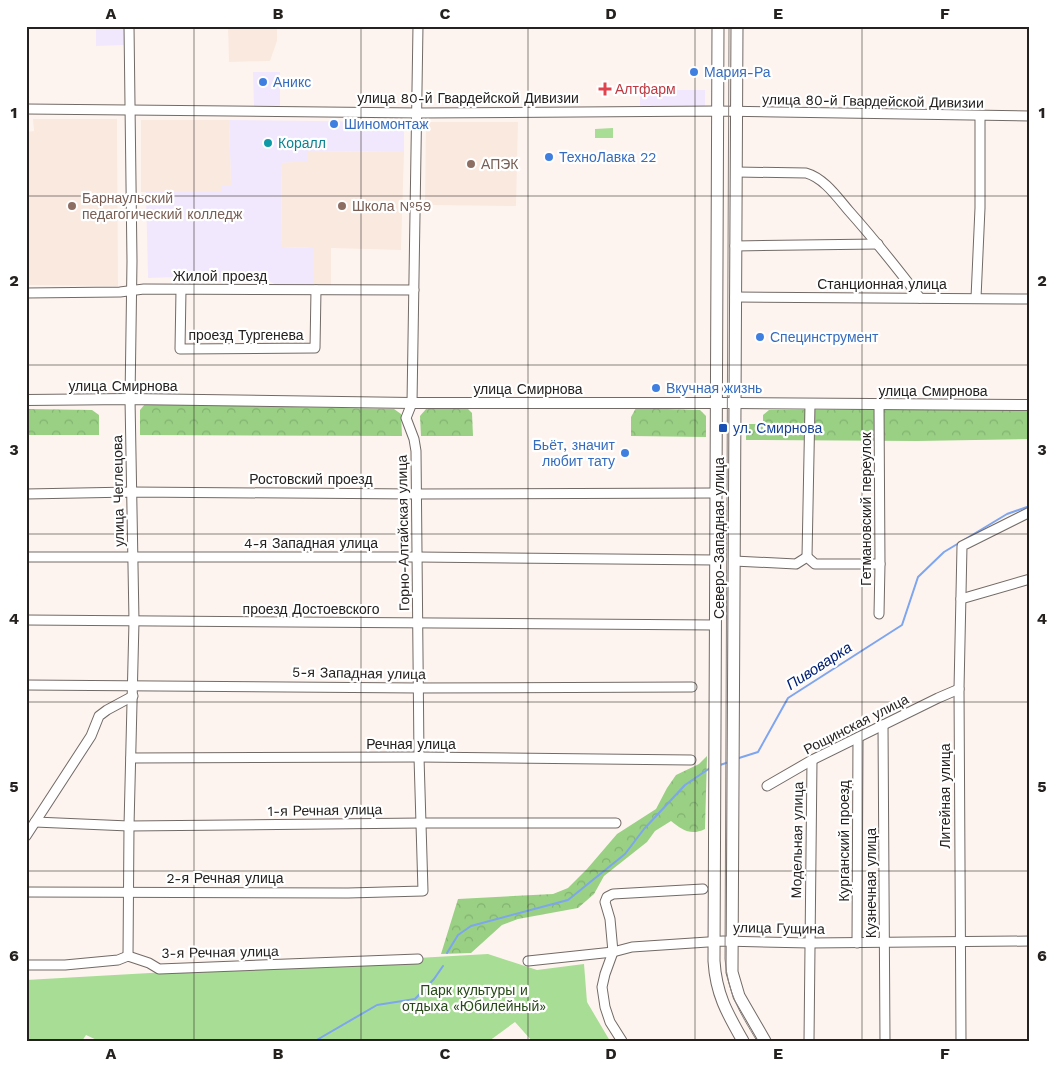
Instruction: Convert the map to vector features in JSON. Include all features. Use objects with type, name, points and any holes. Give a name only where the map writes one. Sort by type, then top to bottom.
[{"type":"main road","name":"Северо-Западная улица","points":[[718,26],[714,942],[715,977],[718,992],[729,1017],[743,1041]]},
{"type":"main road","name":"Северо-Западная улица","points":[[737,26],[732,972],[739,996],[765,1041]]},
{"type":"street","name":"улица Чеглецова","points":[[128,956],[134,621],[130,399],[132,290],[129,26]]},
{"type":"street","name":"Горно-Алтайская улица","points":[[418,26],[412,403],[406,418],[414,439],[416,451],[418,757],[423,891]]},
{"type":"street","name":"улица 80-й Гвардейской Дивизии","points":[[26,109],[418,113],[718,111],[1030,116]]},
{"type":"street","points":[[976,298],[980,208],[980,116]]},
{"type":"street","points":[[736,172],[806,173],[814,175],[833,193],[878,244],[920,298]]},
{"type":"street","points":[[735,246],[878,244]]},
{"type":"street","name":"Жилой проезд","points":[[26,293],[69,294],[132,290],[414,290]]},
{"type":"street","name":"проезд Тургенева","points":[[181,290],[180,349],[315,348],[316,290]]},
{"type":"street","name":"Станционная улица","points":[[735,297],[1030,299]]},
{"type":"street","name":"улица Смирнова","points":[[26,400],[130,399],[412,403],[1030,405]]},
{"type":"street","points":[[810,404],[807,557],[815,564],[880,564]]},
{"type":"street","name":"Гетмановский переулок","points":[[879,405],[879,614]]},
{"type":"street","name":"Ростовский проезд","points":[[26,494],[132,492],[416,494],[716,493]]},
{"type":"street","name":"Литейная улица","points":[[961,1041],[959,690],[961,551],[962,546],[1030,512]]},
{"type":"street","name":"4-я Западная улица","points":[[26,557],[418,557],[715,560]]},
{"type":"street","points":[[734,562],[796,564],[807,557]]},
{"type":"street","points":[[961,599],[1030,579]]},
{"type":"street","name":"проезд Достоевского","points":[[26,620],[715,625]]},
{"type":"street","name":"5-я Западная улица","points":[[26,685],[418,688],[692,687]]},
{"type":"street","name":"Рощинская улица","points":[[767,786],[812,760],[938,698],[959,690]]},
{"type":"street","points":[[26,836],[91,736],[99,716],[132,696]]},
{"type":"street","name":"Кузнечная улица","points":[[883,725],[885,1041]]},
{"type":"street","name":"Курганский проезд","points":[[857,943],[858,738]]},
{"type":"street","name":"Речная улица","points":[[131,758],[418,757],[690,760]]},
{"type":"street","name":"Модельная улица","points":[[809,1041],[812,760]]},
{"type":"street","name":"1-я Речная улица","points":[[35,822],[129,826],[616,823]]},
{"type":"street","points":[[622,1041],[610,1022],[605,1007],[602,987],[612,952],[610,919],[605,902],[607,897],[613,894],[703,889]]},
{"type":"street","name":"2-я Речная улица","points":[[26,892],[348,893],[423,891]]},
{"type":"street","name":"улица Гущина","points":[[528,961],[612,952],[632,947],[732,941],[857,943],[1030,941]]},
{"type":"street","points":[[26,965],[65,965],[118,960],[128,956]]},
{"type":"street","name":"3-я Речная улица","points":[[128,956],[149,963],[159,970],[418,959]]},
{"type":"shaded area","points":[[96,26],[126,26],[126,45],[96,46]]},
{"type":"shaded area","points":[[228,26],[277,26],[277,41],[270,61],[229,62]]},
{"type":"shaded area","points":[[253,72],[280,72],[280,107],[254,107]]},
{"type":"shaded area","points":[[640,90],[705,90],[705,107],[640,107]]},
{"type":"shaded area","name":"Барнаульский педагогический колледж","points":[[33,119],[117,119],[118,286],[26,285],[26,132],[34,131]]},
{"type":"shaded area","points":[[141,120],[229,120],[231,185],[222,185],[222,192],[141,192]]},
{"type":"shaded area","points":[[229,120],[404,122],[404,152],[307,151],[307,162],[281,163],[282,247],[314,248],[314,285],[276,285],[269,281],[209,282],[209,276],[148,278],[146,192],[222,192],[222,185],[231,185]]},
{"type":"shaded area","name":"АПЭК","points":[[426,122],[518,122],[516,206],[425,205]]},
{"type":"shaded area","name":"Школа №59","points":[[307,151],[404,152],[401,250],[331,248],[331,285],[314,285],[314,248],[282,247],[281,163],[307,161]]},
{"type":"green space","points":[[613,128],[613,138],[595,138],[595,129]]},
{"type":"green space","points":[[145,404],[394,409],[401,414],[402,436],[140,435],[140,410]]},
{"type":"green space","points":[[467,408],[472,413],[473,436],[421,436],[420,416],[426,409]]},
{"type":"green space","points":[[636,408],[700,410],[706,416],[706,437],[631,436],[631,417]]},
{"type":"green space","points":[[26,409],[92,410],[99,415],[99,435],[26,435]]},
{"type":"green space","points":[[769,410],[1030,410],[1030,439],[917,441],[746,440],[746,424],[763,424],[763,415]]},
{"type":"green space","points":[[707,756],[705,829],[691,832],[671,821],[655,831],[647,842],[604,876],[594,894],[578,908],[518,919],[502,925],[471,953],[441,954],[458,899],[553,894],[568,888],[617,834],[656,809],[676,775],[699,764]]},
{"type":"green space","name":"Парк культуры и отдыха «Юбилейный»","points":[[488,954],[537,970],[584,964],[587,1002],[610,1041],[532,1041],[515,1022],[489,1041],[99,1041],[86,1035],[82,1041],[26,1041],[26,980]]},
{"type":"waterway","name":"Пивоварка","points":[[739,758],[758,752],[788,698],[902,625],[918,577],[944,552],[1007,514],[1030,506]]},
{"type":"waterway","name":"Пивоварка","points":[[720,765],[729,762]]},
{"type":"waterway","name":"Пивоварка","points":[[447,953],[458,935],[471,926],[568,900],[625,854],[644,829],[685,785],[710,768]]},
{"type":"waterway","name":"Пивоварка","points":[[315,1041],[377,1005],[415,999],[434,979],[443,966]]},
{"type":"tram line","points":[[729,26],[725,959],[726,971],[735,1002],[757,1041]]},
{"type":"place","name":"Мария-Ра","points":[[694,72]]},
{"type":"place","name":"Аникс","points":[[263,82]]},
{"type":"place","name":"Алтфарм","points":[[605,89]]},
{"type":"place","name":"Шиномонтаж","points":[[334,124]]},
{"type":"place","name":"Коралл","points":[[268,143]]},
{"type":"place","name":"ТехноЛавка 22","points":[[549,157]]},
{"type":"place","name":"АПЭК","points":[[471,164]]},
{"type":"place","name":"Барнаульский педагогический колледж","points":[[72,206]]},
{"type":"place","name":"Школа №59","points":[[342,206]]},
{"type":"place","name":"Специнструмент","points":[[760,337]]},
{"type":"place","name":"Вкучная жизнь","points":[[656,388]]},
{"type":"place","name":"ул. Смирнова","points":[[723,428]]},
{"type":"place","name":"Бьёт, значит любит тату","points":[[625,453]]}]
